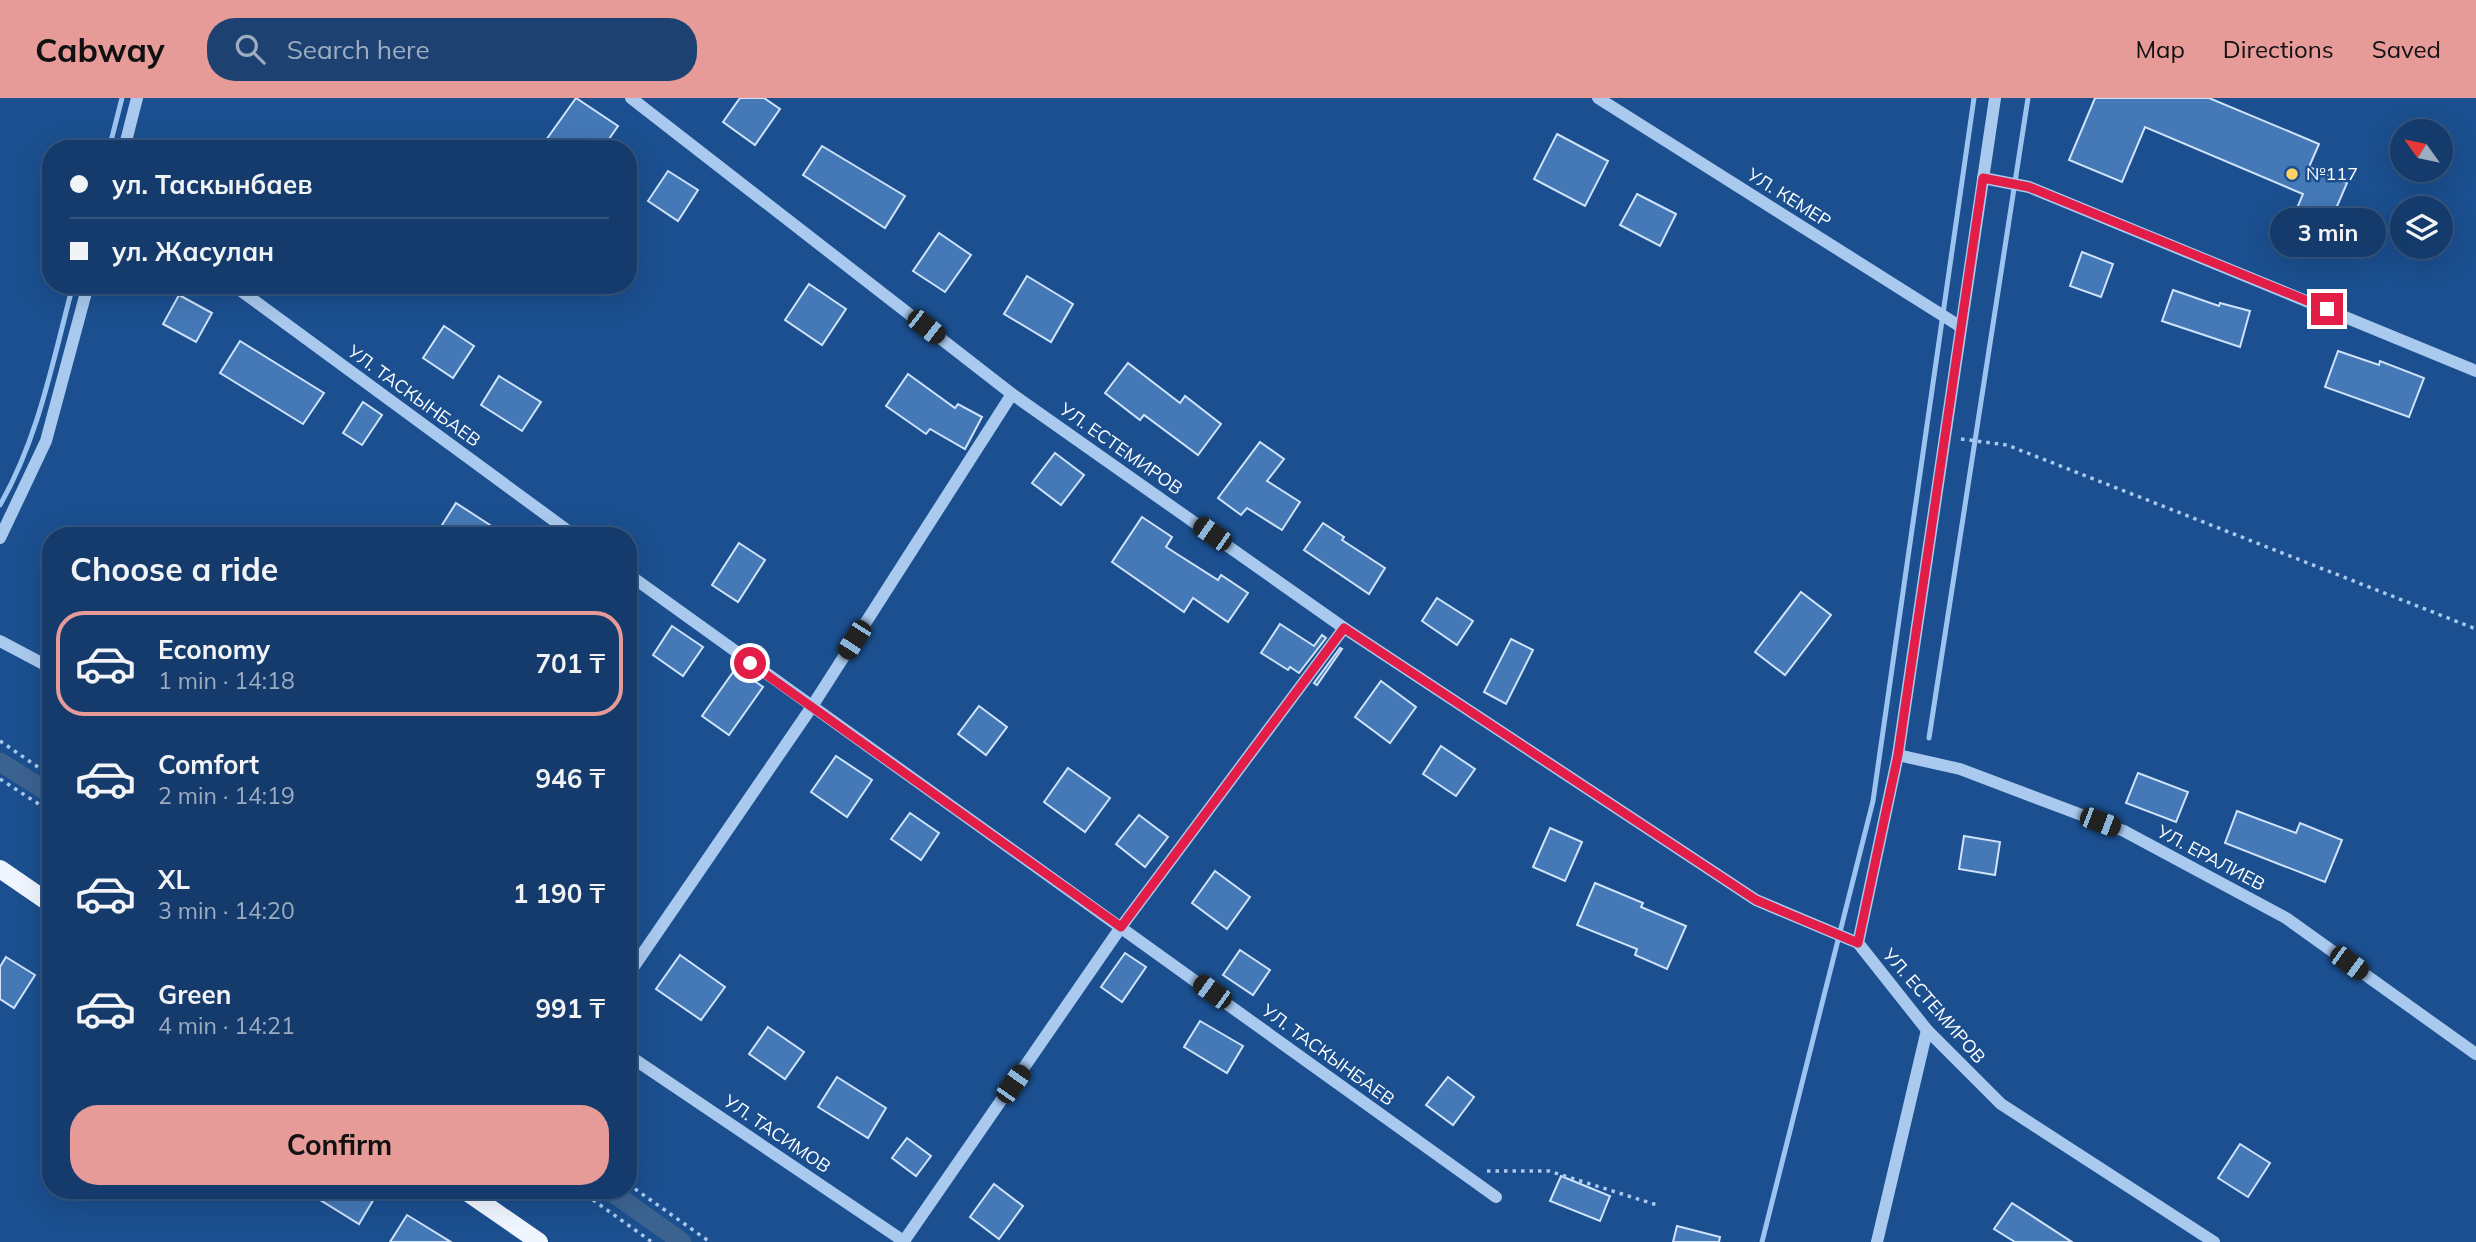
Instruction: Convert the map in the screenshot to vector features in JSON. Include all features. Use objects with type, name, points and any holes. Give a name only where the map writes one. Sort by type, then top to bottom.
[{"type":"main road","points":[[0,869],[42,898]]},
{"type":"main road","points":[[477,1199],[539,1242]]},
{"type":"street","points":[[126,140],[137,98]]},
{"type":"street","name":"УЛ. ЕСТЕМИРОВ","points":[[631,98],[1012,394],[1344,628],[1756,900],[1858,943],[1927,1030],[2001,1104],[2214,1242]]},
{"type":"street","name":"УЛ. КЕМЕР","points":[[1598,98],[1961,327]]},
{"type":"street","points":[[1858,943],[1898,755],[1995,98]]},
{"type":"street","points":[[1983,178],[2029,187],[2476,371]]},
{"type":"street","points":[[0,538],[46,441],[86,294]]},
{"type":"street","name":"УЛ. ТАСКЫНБАЕВ","points":[[245,294],[563,527]]},
{"type":"street","points":[[637,962],[811,708],[1012,394]]},
{"type":"street","name":"УЛ. ТАСКЫНБАЕВ","points":[[637,581],[1496,1197]]},
{"type":"street","points":[[905,1242],[1121,927],[1344,628]]},
{"type":"street","points":[[0,641],[42,663]]},
{"type":"street","name":"УЛ. ЕРАЛИЕВ","points":[[1898,755],[1961,769],[2124,831],[2286,918],[2476,1054]]},
{"type":"street","points":[[1877,1242],[1927,1030]]},
{"type":"street","name":"УЛ. ТАСИМОВ","points":[[637,1061],[905,1242]]},
{"type":"path","points":[[1945,438],[2007,444],[2476,629]]},
{"type":"path","points":[[0,741],[42,770]]},
{"type":"path","points":[[0,779],[42,806]]},
{"type":"path","points":[[1460,1171],[1549,1171],[1657,1205]]},
{"type":"path","points":[[637,1190],[710,1242]]},
{"type":"path","points":[[592,1199],[652,1242]]},
{"type":"building","points":[[576,98],[618,126],[608,140],[546,140]]},
{"type":"building","points":[[740,98],[764,98],[780,109],[755,145],[723,122]]},
{"type":"building","name":"№117","points":[[2095,98],[2209,98],[2319,144],[2309,167],[2347,183],[2317,253],[2284,239],[2303,194],[2145,127],[2122,182],[2069,160]]},
{"type":"building","points":[[1557,134],[1608,161],[1585,206],[1534,179]]},
{"type":"building","points":[[822,146],[905,196],[885,228],[803,175]]},
{"type":"building","points":[[668,171],[698,190],[678,221],[648,201]]},
{"type":"building","points":[[1637,194],[1676,214],[1660,246],[1620,225]]},
{"type":"building","points":[[939,233],[971,255],[945,292],[913,271]]},
{"type":"building","points":[[2082,252],[2113,264],[2101,297],[2070,286]]},
{"type":"building","points":[[1027,276],[1073,304],[1051,342],[1004,314]]},
{"type":"building","points":[[809,284],[846,309],[822,345],[785,320]]},
{"type":"building","points":[[2173,290],[2219,306],[2220,303],[2250,311],[2240,347],[2162,321]]},
{"type":"building","points":[[179,295],[212,313],[196,342],[163,324]]},
{"type":"building","points":[[444,326],[474,346],[453,378],[423,358]]},
{"type":"building","points":[[240,341],[324,393],[303,424],[220,373]]},
{"type":"building","points":[[2338,351],[2379,365],[2380,361],[2424,378],[2409,417],[2325,387]]},
{"type":"building","points":[[1128,363],[1180,403],[1185,396],[1221,424],[1198,455],[1144,415],[1140,420],[1105,393]]},
{"type":"building","points":[[908,374],[955,408],[958,404],[982,417],[965,449],[930,429],[926,434],[886,406]]},
{"type":"building","points":[[499,376],[541,402],[522,431],[481,405]]},
{"type":"building","points":[[363,402],[382,415],[362,445],[343,433]]},
{"type":"building","points":[[1260,442],[1284,459],[1267,481],[1300,502],[1282,530],[1247,508],[1241,515],[1218,498]]},
{"type":"building","points":[[1055,453],[1084,475],[1061,505],[1032,483]]},
{"type":"building","points":[[456,503],[490,525],[489,527],[441,527]]},
{"type":"building","points":[[1142,517],[1172,537],[1166,547],[1218,580],[1221,575],[1248,593],[1228,622],[1193,598],[1184,612],[1112,562]]},
{"type":"building","points":[[1323,523],[1344,537],[1342,540],[1385,568],[1369,594],[1304,550]]},
{"type":"building","points":[[739,543],[765,560],[738,602],[712,585]]},
{"type":"building","points":[[1801,592],[1831,615],[1785,675],[1755,652]]},
{"type":"building","points":[[1437,598],[1473,621],[1457,645],[1422,621]]},
{"type":"building","points":[[1280,624],[1314,646],[1322,635],[1326,638],[1299,673],[1290,667],[1288,670],[1261,653]]},
{"type":"building","points":[[672,626],[703,647],[683,676],[653,655]]},
{"type":"building","points":[[1511,639],[1533,650],[1506,704],[1484,692]]},
{"type":"building","points":[[1340,648],[1342,649],[1317,685],[1314,683]]},
{"type":"building","points":[[736,668],[763,687],[729,735],[702,716]]},
{"type":"building","points":[[1381,681],[1416,707],[1390,743],[1355,717]]},
{"type":"building","points":[[979,706],[1007,727],[986,755],[958,734]]},
{"type":"building","points":[[1441,746],[1475,769],[1456,796],[1423,774]]},
{"type":"building","points":[[836,756],[872,780],[847,817],[811,792]]},
{"type":"building","points":[[1068,768],[1110,798],[1085,832],[1044,802]]},
{"type":"building","points":[[2138,773],[2188,792],[2176,822],[2126,803]]},
{"type":"building","points":[[2237,811],[2296,833],[2300,823],[2342,840],[2325,882],[2225,843]]},
{"type":"building","points":[[910,813],[939,833],[921,860],[891,839]]},
{"type":"building","points":[[1139,815],[1168,837],[1145,867],[1116,844]]},
{"type":"building","points":[[1550,828],[1582,842],[1565,881],[1533,867]]},
{"type":"building","points":[[1964,836],[2000,842],[1995,875],[1959,869]]},
{"type":"building","points":[[1215,871],[1250,897],[1227,929],[1192,903]]},
{"type":"building","points":[[1595,883],[1643,903],[1641,907],[1686,926],[1667,969],[1635,955],[1637,949],[1577,925]]},
{"type":"building","points":[[1240,950],[1270,970],[1253,995],[1223,975]]},
{"type":"building","points":[[1125,953],[1146,967],[1122,1002],[1101,987]]},
{"type":"building","points":[[680,955],[725,987],[701,1020],[656,989]]},
{"type":"building","points":[[6,957],[35,975],[14,1008],[0,999],[0,967]]},
{"type":"building","points":[[1200,1021],[1243,1046],[1227,1073],[1184,1047]]},
{"type":"building","points":[[768,1027],[804,1052],[785,1079],[749,1054]]},
{"type":"building","points":[[837,1077],[886,1108],[868,1138],[818,1107]]},
{"type":"building","points":[[1448,1077],[1474,1097],[1453,1125],[1426,1105]]},
{"type":"building","points":[[907,1138],[931,1156],[916,1176],[892,1158]]},
{"type":"building","points":[[2240,1144],[2270,1163],[2248,1197],[2218,1178]]},
{"type":"building","points":[[1561,1176],[1610,1196],[1600,1221],[1550,1201]]},
{"type":"building","points":[[994,1184],[1023,1206],[999,1239],[970,1217]]},
{"type":"building","points":[[319,1199],[374,1199],[359,1224]]},
{"type":"building","points":[[2012,1203],[2072,1242],[2015,1242],[1994,1229]]},
{"type":"building","points":[[407,1215],[451,1242],[390,1242]]},
{"type":"building","points":[[1677,1226],[1720,1237],[1719,1242],[1673,1242]]},
{"type":"waterway","points":[[111,140],[122,98]]},
{"type":"waterway","points":[[1762,1242],[1873,801],[1974,98]]},
{"type":"waterway","points":[[1929,738],[2028,98]]},
{"type":"waterway","points":[[0,505],[14,479],[35,425],[71,294]]},
{"type":"waterway","points":[[0,762],[42,788]]},
{"type":"waterway","points":[[622,1199],[682,1242]]},
{"type":"place","name":"№117","points":[[2292,174]]},
{"type":"route","points":[[750,663],[1121,927],[1344,628],[1756,900],[1798,920],[1858,943],[1898,755],[1983,178],[2029,187],[2327,309]]}]
